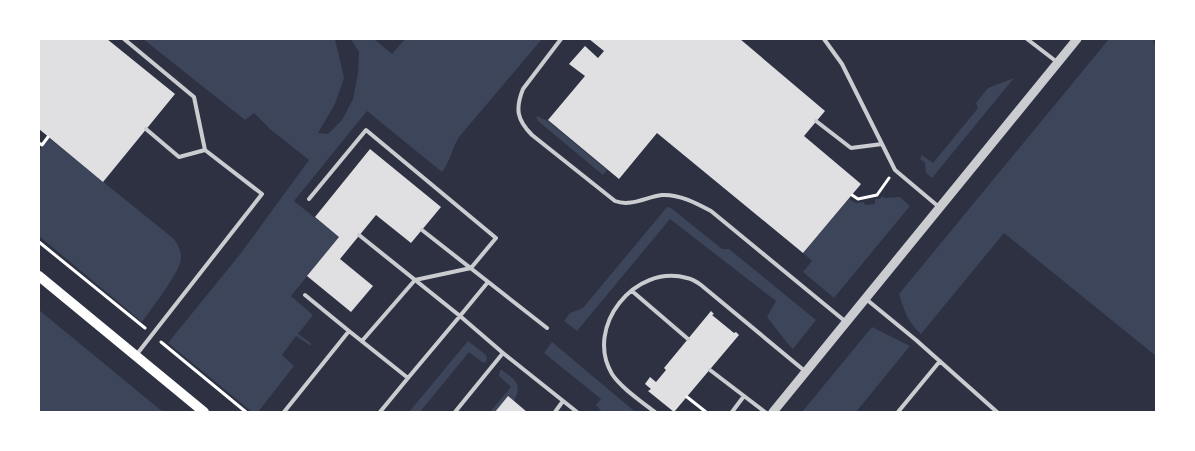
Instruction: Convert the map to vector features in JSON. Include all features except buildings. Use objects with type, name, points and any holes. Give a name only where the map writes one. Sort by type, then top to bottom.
[{"type":"main road","points":[[39,276],[204,412]]},
{"type":"street","points":[[773,412],[1077,39]]},
{"type":"lane","points":[[124,39],[194,97],[205,150],[262,194],[135,356]]},
{"type":"lane","points":[[561,39],[523,89],[519,99],[519,118],[532,135],[615,200],[622,203],[668,195],[686,199],[711,210],[847,322]]},
{"type":"lane","points":[[824,39],[842,64],[895,170],[940,207]]},
{"type":"lane","points":[[1027,39],[1057,62]]},
{"type":"lane","points":[[816,121],[851,148],[882,144]]},
{"type":"lane","points":[[146,129],[179,157],[205,150]]},
{"type":"lane","points":[[308,199],[366,130],[496,238],[471,268],[414,280],[362,341]]},
{"type":"lane","points":[[422,230],[546,328]]},
{"type":"lane","points":[[359,235],[577,412]]},
{"type":"lane","points":[[655,412],[613,376],[608,366],[605,352],[606,330],[609,317],[632,290],[649,281],[660,278],[675,276],[688,278],[701,285],[806,372]]},
{"type":"lane","points":[[380,412],[488,282]]},
{"type":"lane","points":[[632,290],[688,339]]},
{"type":"lane","points":[[305,295],[408,378]]},
{"type":"lane","points":[[866,298],[997,412]]},
{"type":"lane","points":[[284,412],[349,331]]},
{"type":"lane","points":[[455,412],[503,353]]},
{"type":"lane","points":[[898,412],[940,361]]},
{"type":"lane","points":[[710,370],[765,412]]},
{"type":"lane","points":[[732,412],[744,396]]},
{"type":"lane","points":[[554,412],[563,401]]},
{"type":"path","points":[[39,143],[42,145],[48,137]]},
{"type":"path","points":[[852,195],[858,199],[877,195],[895,170]]},
{"type":"path","points":[[39,242],[141,325]]},
{"type":"path","points":[[166,346],[246,412]]},
{"type":"path","points":[[687,398],[706,412]]},
{"type":"shaded area","points":[[143,39],[335,39],[344,78],[335,104],[318,133],[328,134],[342,120],[353,99],[358,73],[359,52],[351,39],[374,39],[392,54],[405,39],[542,39],[459,137],[442,172],[367,111],[294,201],[339,237],[291,296],[313,315],[298,334],[311,343],[311,346],[296,336],[282,355],[294,366],[258,412],[252,412],[168,343],[241,253],[309,160],[271,130],[254,113],[245,120]]},
{"type":"shaded area","points":[[1109,39],[1153,39],[1156,50],[1156,356],[1004,233],[921,334],[910,321],[899,294]]},
{"type":"shaded area","points":[[1014,78],[932,178],[926,173],[925,163],[920,159],[922,155],[933,163],[978,108],[976,103],[988,88]]},
{"type":"shaded area","points":[[536,116],[548,121],[607,170],[603,175],[538,121]]},
{"type":"shaded area","points":[[49,138],[174,239],[178,245],[181,257],[177,271],[142,322],[39,236],[39,151]]},
{"type":"shaded area","points":[[882,196],[885,198],[900,197],[910,206],[834,298],[803,272],[812,261],[803,253],[849,199],[856,203],[864,202],[865,205],[875,204],[875,199],[880,199]]},
{"type":"shaded area","points":[[667,207],[671,208],[722,249],[729,249],[816,320],[793,349],[767,317],[776,301],[670,219],[577,331],[564,321],[570,313],[583,308]]},
{"type":"shaded area","points":[[39,310],[163,412],[39,412]]},
{"type":"shaded area","points":[[872,327],[910,346],[856,412],[802,412]]},
{"type":"shaded area","points":[[468,341],[486,355],[486,363],[469,352],[420,412],[409,412]]},
{"type":"shaded area","points":[[552,342],[635,412],[602,412],[596,405],[601,399],[544,353]]},
{"type":"shaded area","points":[[500,370],[514,380],[518,386],[517,395],[514,401],[507,397],[495,412],[490,412],[511,387],[499,376]]}]
